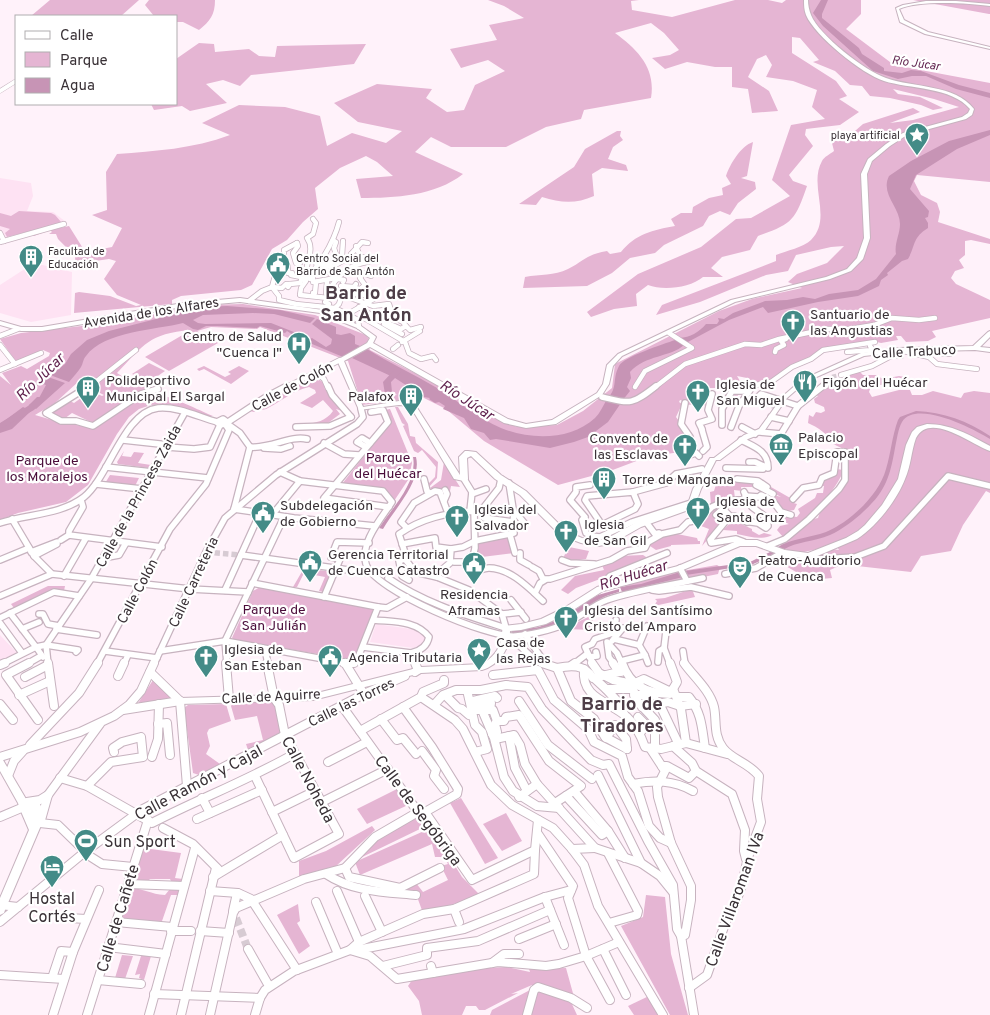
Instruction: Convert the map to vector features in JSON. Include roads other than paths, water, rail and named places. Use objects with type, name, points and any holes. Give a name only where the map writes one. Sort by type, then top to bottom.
[{"type":"street","points":[[369,344],[510,423],[526,426],[552,423],[600,394],[606,384],[610,365],[618,357],[668,334],[716,308],[737,300],[821,280],[841,274],[851,268],[861,256],[868,233],[864,174],[870,160],[903,136],[962,118],[972,112],[970,104],[956,96],[895,83],[870,73],[817,29],[808,14],[806,0]]},
{"type":"street","points":[[990,4],[918,1],[902,4],[897,9],[902,21],[927,33],[990,48]]},
{"type":"street","points":[[0,91],[15,82]]},
{"type":"street","points":[[289,281],[296,284],[300,283],[303,277],[309,261],[310,242],[307,238],[313,234],[316,223],[313,219]]},
{"type":"street","points":[[329,253],[339,222]]},
{"type":"street","points":[[0,233],[2,241],[64,224]]},
{"type":"street","points":[[340,260],[343,241]]},
{"type":"street","points":[[326,270],[340,260],[352,256],[356,246],[362,242],[368,243]]},
{"type":"street","points":[[272,287],[277,268],[281,265],[284,255],[296,243],[298,247],[301,247],[302,253],[296,262],[300,264],[309,261]]},
{"type":"street","points":[[333,243],[352,256],[364,260]]},
{"type":"street","points":[[333,243],[340,260],[348,267]]},
{"type":"street","points":[[314,293],[312,270],[333,243]]},
{"type":"street","points":[[356,246],[364,260]]},
{"type":"street","points":[[298,247],[293,252],[302,253]]},
{"type":"street","points":[[284,255],[302,253]]},
{"type":"street","points":[[314,293],[327,288],[348,267],[364,260]]},
{"type":"street","points":[[364,260],[357,271],[371,276]]},
{"type":"street","points":[[316,263],[344,280],[342,295],[348,314],[373,336],[369,344],[319,375],[324,379],[332,395],[351,417]]},
{"type":"street","points":[[281,265],[288,266],[289,281]]},
{"type":"street","points":[[353,276],[349,272],[306,283],[301,288],[300,295],[314,293],[342,295],[364,290]]},
{"type":"street","points":[[363,273],[360,278],[364,290]]},
{"type":"street","points":[[249,301],[262,291],[272,287],[282,288],[292,276],[314,281]]},
{"type":"street","points":[[303,277],[306,283]]},
{"type":"street","points":[[272,287],[279,296],[279,300],[296,304],[364,290],[377,297],[348,314]]},
{"type":"street","points":[[327,288],[342,295]]},
{"type":"street","points":[[327,288],[365,303],[371,310]]},
{"type":"street","name":"Avenida de los Alfares","points":[[0,323],[18,329],[47,329],[190,304],[249,301],[321,311],[358,324]]},
{"type":"street","points":[[358,324],[378,304],[387,304]]},
{"type":"street","points":[[378,313],[387,304]]},
{"type":"street","points":[[387,304],[393,317],[410,327]]},
{"type":"street","points":[[358,307],[378,313],[381,320],[401,329],[410,327]]},
{"type":"street","points":[[364,318],[396,337],[398,346]]},
{"type":"street","points":[[775,352],[776,349],[785,345],[781,341],[826,328],[850,329],[874,325],[892,318],[919,320],[935,318]]},
{"type":"street","points":[[397,323],[420,329],[398,346]]},
{"type":"street","points":[[384,324],[402,334]]},
{"type":"street","points":[[396,337],[410,327]]},
{"type":"street","points":[[0,336],[18,329]]},
{"type":"street","points":[[973,348],[990,333]]},
{"type":"street","points":[[635,386],[645,371],[691,347],[668,334]]},
{"type":"street","points":[[604,398],[626,403],[638,400],[685,364],[745,344],[761,345],[779,339],[790,338]]},
{"type":"street","points":[[398,346],[405,342],[409,353],[416,358],[421,359],[433,356],[436,360]]},
{"type":"street","points":[[732,427],[739,406],[755,385],[771,382],[792,367],[811,359],[823,350],[875,342]]},
{"type":"street","points":[[0,345],[15,364]]},
{"type":"street","name":"Calle Trabuco","points":[[759,432],[793,390],[810,378],[853,358],[875,351],[898,354],[934,349],[952,352],[960,348],[990,350]]},
{"type":"street","points":[[136,350],[112,370],[46,413],[61,421],[76,421],[93,426],[141,394],[158,390]]},
{"type":"street","points":[[847,352],[875,351]]},
{"type":"street","points":[[0,370],[41,353]]},
{"type":"street","points":[[841,375],[904,353],[923,354],[936,362]]},
{"type":"street","points":[[910,355],[927,357],[937,364],[977,369]]},
{"type":"street","points":[[853,358],[862,365]]},
{"type":"street","points":[[343,359],[366,411]]},
{"type":"street","name":"Calle de Colón","points":[[223,422],[240,414],[266,397],[343,359]]},
{"type":"street","points":[[742,427],[759,432],[781,434],[798,406],[825,385]]},
{"type":"street","points":[[722,425],[722,410],[732,391],[749,391]]},
{"type":"street","points":[[683,457],[701,453],[707,447],[699,422],[712,419],[708,410],[712,394]]},
{"type":"street","points":[[764,403],[756,400],[761,394],[798,406]]},
{"type":"street","points":[[296,427],[319,428],[338,424],[366,411],[402,403],[412,404],[455,476],[464,479],[470,486],[477,510],[473,560],[474,572],[486,568],[497,570],[526,585],[541,604],[544,602]]},
{"type":"street","points":[[685,403],[681,424],[690,437]]},
{"type":"street","points":[[0,523],[12,518],[67,506],[81,500],[96,484],[136,420],[148,410],[160,408],[223,422],[240,432],[250,447],[234,509]]},
{"type":"street","points":[[366,411],[383,410],[388,422],[324,498],[389,506]]},
{"type":"street","points":[[234,509],[280,472],[357,424],[366,411]]},
{"type":"street","name":"Calle de la Princesa Zaida","points":[[46,645],[103,558],[168,446],[184,414]]},
{"type":"street","points":[[771,417],[789,421]]},
{"type":"street","points":[[123,440],[193,449],[210,447],[223,422]]},
{"type":"street","name":"Calle Colón","points":[[8,776],[14,761],[76,698],[105,651],[174,523],[201,491],[208,478],[229,430],[223,422]]},
{"type":"street","points":[[805,558],[854,537],[869,526],[901,482],[906,469],[911,438],[916,430],[929,427],[946,429],[990,450]]},
{"type":"street","points":[[464,479],[463,457],[471,452],[501,479],[516,486],[560,531],[577,539],[604,543],[646,522],[687,508],[694,502],[696,489],[718,459],[741,440],[759,432]]},
{"type":"street","points":[[262,448],[299,437],[307,439]]},
{"type":"street","points":[[359,440],[368,445]]},
{"type":"street","points":[[741,440],[767,454],[769,458],[768,468],[755,462],[749,462]]},
{"type":"street","points":[[324,444],[342,453],[359,455]]},
{"type":"street","points":[[250,447],[275,449],[290,446]]},
{"type":"street","points":[[770,547],[785,539],[839,490],[845,480],[845,452],[837,452],[834,473],[822,478],[818,486],[803,488],[793,499]]},
{"type":"street","points":[[106,468],[208,478]]},
{"type":"street","points":[[726,468],[763,469]]},
{"type":"street","points":[[633,492],[638,504],[635,509],[602,524],[585,500],[587,496],[633,492],[666,483],[676,474],[702,469]]},
{"type":"street","points":[[280,472],[300,481],[383,491],[392,502],[375,526],[369,543],[366,566],[370,573],[383,584],[444,616],[507,633],[524,635],[557,627],[574,620],[599,603],[687,579],[703,578]]},
{"type":"street","points":[[745,496],[752,507],[767,518],[768,526],[766,528],[758,523],[748,522],[734,516],[710,540],[711,543],[736,539],[770,547],[789,558],[856,558],[872,554],[884,546],[948,476],[990,486]]},
{"type":"street","points":[[424,479],[427,491],[430,493]]},
{"type":"street","points":[[501,479],[498,490],[477,510],[448,513],[422,520],[399,534],[406,556],[405,559],[415,572],[437,577],[469,590],[502,614],[507,633]]},
{"type":"street","points":[[737,479],[767,487]]},
{"type":"street","points":[[272,515],[300,481]]},
{"type":"street","points":[[509,483],[514,515],[511,534],[520,560],[539,571],[543,579],[552,582],[565,576]]},
{"type":"street","points":[[757,483],[773,494]]},
{"type":"street","points":[[96,484],[142,489]]},
{"type":"street","points":[[590,485],[576,487],[576,492],[570,500],[585,517],[582,520],[586,533],[600,538],[632,522],[694,502]]},
{"type":"street","points":[[472,494],[486,489]]},
{"type":"street","points":[[444,501],[445,490]]},
{"type":"street","points":[[407,528],[402,522],[414,503],[435,491],[440,492],[448,513]]},
{"type":"street","points":[[543,579],[554,578],[611,560],[631,549],[645,548],[648,542],[662,534],[683,528],[688,522],[699,520],[712,507],[725,501],[728,502],[745,496],[760,497],[761,495],[772,500],[774,507],[782,513],[791,515]]},
{"type":"street","points":[[69,535],[68,531],[83,507],[81,500]]},
{"type":"street","points":[[728,502],[725,509],[716,515],[728,512],[730,514],[729,519]]},
{"type":"street","points":[[234,509],[284,517],[375,526]]},
{"type":"street","name":"Calle Carreteria","points":[[134,705],[220,524],[234,509]]},
{"type":"street","points":[[477,510],[484,518],[513,522]]},
{"type":"street","points":[[224,590],[260,513]]},
{"type":"street","points":[[517,514],[525,524]]},
{"type":"street","points":[[229,699],[225,641],[284,517]]},
{"type":"street","points":[[12,518],[31,552],[43,567],[52,574],[141,584],[248,592]]},
{"type":"street","points":[[646,522],[655,534],[683,528]]},
{"type":"street","points":[[402,544],[435,538],[433,542],[436,547],[451,549],[463,547],[474,541],[511,534]]},
{"type":"street","points":[[61,540],[69,535],[162,547]]},
{"type":"street","points":[[64,576],[86,538]]},
{"type":"street","points":[[324,597],[340,559],[331,557],[337,542],[369,543]]},
{"type":"street","points":[[507,633],[521,627],[543,622],[567,610],[593,592],[604,587],[681,569],[724,548],[744,542]]},
{"type":"street","points":[[103,558],[118,555],[126,543]]},
{"type":"street","points":[[451,549],[452,562]]},
{"type":"street","points":[[0,560],[31,552]]},
{"type":"street","points":[[604,587],[604,582],[610,576],[667,553]]},
{"type":"street","points":[[725,574],[756,568],[781,553]]},
{"type":"street","points":[[241,555],[370,573]]},
{"type":"street","points":[[405,559],[399,561],[402,576],[409,580]]},
{"type":"street","points":[[437,577],[452,562],[473,560]]},
{"type":"street","points":[[562,560],[571,564],[586,562],[594,564]]},
{"type":"street","points":[[681,569],[687,579]]},
{"type":"street","points":[[0,596],[52,574]]},
{"type":"street","points":[[388,578],[401,587],[507,633],[535,660],[555,668],[569,698],[583,712],[594,719],[601,733],[606,738],[627,749]]},
{"type":"street","points":[[534,595],[543,579]]},
{"type":"street","points":[[252,583],[387,608],[407,597]]},
{"type":"street","points":[[448,586],[469,590]]},
{"type":"street","points":[[649,589],[659,591],[691,587],[729,596]]},
{"type":"street","points":[[0,618],[54,592],[79,596]]},
{"type":"street","points":[[511,600],[521,612],[524,620],[526,619]]},
{"type":"street","points":[[160,651],[225,641],[354,663],[363,647],[378,607]]},
{"type":"street","points":[[502,614],[521,612]]},
{"type":"street","points":[[10,613],[45,661]]},
{"type":"street","points":[[39,614],[42,613],[48,624],[58,628],[97,635]]},
{"type":"street","points":[[363,647],[411,653],[420,650],[427,644],[429,637],[424,630],[416,626],[374,620]]},
{"type":"street","points":[[616,620],[609,639],[608,657],[633,688],[642,707],[655,720],[651,748],[666,774],[657,787],[657,793],[671,843],[691,886],[691,900],[685,935],[681,936]]},
{"type":"street","points":[[0,623],[22,653]]},
{"type":"street","points":[[22,629],[38,625]]},
{"type":"street","points":[[639,645],[647,626]]},
{"type":"street","points":[[648,663],[639,645],[609,639],[595,639],[592,644],[585,647],[588,656],[600,673],[633,688],[662,694],[672,691],[677,682],[664,648],[666,631]]},
{"type":"street","name":"Calle de Aguirre","points":[[180,700],[313,697],[418,670],[472,669],[489,666],[498,656],[507,633]]},
{"type":"street","points":[[524,635],[545,663]]},
{"type":"street","points":[[609,639],[621,661],[622,672]]},
{"type":"street","points":[[0,666],[22,653],[46,645],[78,650],[76,652]]},
{"type":"street","points":[[46,645],[45,661],[54,706]]},
{"type":"street","points":[[658,662],[659,651],[664,648]]},
{"type":"street","name":"Calle Noheda","points":[[265,649],[274,698],[278,705],[285,736],[339,834],[294,858],[283,835]]},
{"type":"street","points":[[105,651],[157,658]]},
{"type":"street","name":"Calle Villaroman IVa","points":[[683,651],[684,663],[708,694],[714,707],[715,730],[722,747],[730,755],[752,767],[759,776],[757,799],[761,822],[746,861],[742,885],[735,905],[726,921],[707,974],[690,988]]},
{"type":"street","points":[[493,675],[572,665],[588,656],[597,656],[596,652]]},
{"type":"street","points":[[411,653],[418,670]]},
{"type":"street","points":[[118,676],[128,655]]},
{"type":"street","points":[[621,661],[645,655]]},
{"type":"street","points":[[25,677],[45,661]]},
{"type":"street","points":[[38,720],[6,675],[45,661]]},
{"type":"street","points":[[345,662],[356,690],[361,696]]},
{"type":"street","points":[[572,665],[585,669],[596,668]]},
{"type":"street","points":[[585,669],[606,688],[611,697],[619,702],[624,714],[640,733],[645,747],[679,745],[705,748],[730,755]]},
{"type":"street","points":[[585,669],[582,680],[586,688],[601,701],[624,714]]},
{"type":"street","name":"Calle las Torres","points":[[285,736],[361,696],[418,670]]},
{"type":"street","points":[[538,670],[554,700],[588,729]]},
{"type":"street","points":[[150,672],[180,700],[187,786]]},
{"type":"street","points":[[594,678],[605,676],[610,672],[622,672]]},
{"type":"street","points":[[633,688],[642,679]]},
{"type":"street","points":[[642,679],[672,691],[677,697],[685,723],[679,745]]},
{"type":"street","points":[[642,679],[653,691]]},
{"type":"street","points":[[360,731],[420,697],[423,692],[444,683],[444,680]]},
{"type":"street","points":[[19,695],[50,681]]},
{"type":"street","points":[[434,705],[456,690],[481,690],[506,684],[528,687],[542,709],[591,760],[603,765],[609,764],[648,841],[674,885],[677,929],[681,936],[694,1015]]},
{"type":"street","points":[[606,688],[633,688],[662,694]]},
{"type":"street","points":[[467,690],[475,725],[482,732],[487,749]]},
{"type":"street","points":[[471,707],[495,696],[496,698]]},
{"type":"street","points":[[420,697],[455,720],[463,729],[491,785],[512,805],[553,828],[572,849],[584,865],[598,906],[663,1015]]},
{"type":"street","points":[[677,697],[689,697],[696,704],[701,714],[705,748]]},
{"type":"street","points":[[444,699],[455,703],[456,707],[460,710],[491,703],[490,710]]},
{"type":"street","points":[[0,757],[81,731],[101,723],[134,705],[159,704],[180,700]]},
{"type":"street","points":[[519,701],[548,745],[595,777],[641,863]]},
{"type":"street","points":[[642,707],[668,702],[680,706],[696,704]]},
{"type":"street","points":[[659,703],[668,716],[673,737],[696,771],[732,794],[745,830],[744,850],[746,861]]},
{"type":"street","points":[[0,704],[13,720]]},
{"type":"street","points":[[152,757],[158,739],[159,704]]},
{"type":"street","name":"Calle de Segóbriga","points":[[342,706],[367,742],[472,880],[535,850]]},
{"type":"street","points":[[210,1015],[228,933],[241,904],[253,901],[304,879],[344,868],[375,837],[457,794],[458,789],[445,765],[426,736],[403,707]]},
{"type":"street","points":[[471,707],[493,710],[497,722],[495,724],[497,732],[487,749]]},
{"type":"street","points":[[482,710],[483,718],[493,736],[506,781],[512,791],[519,797],[545,810],[557,805],[566,796],[578,789]]},
{"type":"street","points":[[583,712],[594,742],[622,756],[628,777],[638,791],[649,826],[660,838],[671,843]]},
{"type":"street","points":[[497,722],[504,721],[506,717],[519,715],[545,756],[562,774],[571,777],[625,858]]},
{"type":"street","points":[[638,717],[646,725],[640,733]]},
{"type":"street","points":[[381,719],[397,740],[403,738],[436,770],[434,776],[444,789]]},
{"type":"street","name":"Calle Noheda","points":[[282,722],[288,728],[296,729]]},
{"type":"street","points":[[18,907],[1,907],[48,795],[88,738],[101,723]]},
{"type":"street","points":[[158,724],[168,723],[170,755]]},
{"type":"street","points":[[606,738],[615,725],[626,739],[627,749],[626,753],[622,756]]},
{"type":"street","points":[[81,731],[87,733],[88,738]]},
{"type":"street","points":[[493,736],[514,735],[520,745],[525,764],[537,784],[595,848]]},
{"type":"street","name":"Calle Ramón y Cajal","points":[[0,922],[136,814],[285,736]]},
{"type":"street","points":[[509,736],[515,768],[527,791]]},
{"type":"street","points":[[87,786],[111,762],[143,757],[141,737],[127,739],[117,744],[113,748],[114,752]]},
{"type":"street","points":[[328,762],[367,742]]},
{"type":"street","points":[[475,752],[487,749]]},
{"type":"street","points":[[60,778],[87,786],[150,822],[255,776],[294,754]]},
{"type":"street","points":[[0,764],[32,823],[37,825],[58,825],[86,852],[102,864],[133,867]]},
{"type":"street","points":[[662,766],[667,766],[689,778],[696,771]]},
{"type":"street","points":[[322,802],[388,769]]},
{"type":"street","points":[[214,877],[283,835],[255,776]]},
{"type":"street","points":[[632,784],[661,780],[693,791]]},
{"type":"street","points":[[519,797],[537,784]]},
{"type":"street","points":[[197,819],[262,790]]},
{"type":"street","points":[[272,812],[315,791]]},
{"type":"street","points":[[0,816],[23,804],[37,801],[48,795]]},
{"type":"street","points":[[566,796],[602,835],[608,831]]},
{"type":"street","points":[[202,798],[210,813]]},
{"type":"street","points":[[355,948],[382,932],[423,914],[454,909],[534,874],[538,820]]},
{"type":"street","name":"Calle de Cañete","points":[[87,1015],[133,867],[150,822]]},
{"type":"street","points":[[163,828],[193,844],[216,868],[225,872]]},
{"type":"street","points":[[538,834],[574,886],[568,898],[586,956],[610,1000]]},
{"type":"street","points":[[149,1015],[195,848]]},
{"type":"street","points":[[572,849],[595,848],[641,863],[660,876],[676,896]]},
{"type":"street","points":[[608,853],[638,911],[637,915],[609,923]]},
{"type":"street","points":[[181,1015],[195,931],[210,891],[216,868]]},
{"type":"street","points":[[344,868],[349,877],[400,888],[440,868]]},
{"type":"street","points":[[326,874],[334,881],[363,891],[416,895]]},
{"type":"street","points":[[128,884],[184,886]]},
{"type":"street","points":[[53,1015],[73,952],[99,890]]},
{"type":"street","points":[[255,1015],[260,998],[270,986],[297,970],[355,948],[464,929],[544,897],[571,890]]},
{"type":"street","points":[[210,891],[244,894],[253,901],[297,970]]},
{"type":"street","points":[[337,891],[355,948],[383,966],[397,979],[432,969],[492,963],[551,965],[586,956],[619,942]]},
{"type":"street","points":[[234,916],[236,893]]},
{"type":"street","points":[[365,896],[382,932]]},
{"type":"street","points":[[544,897],[564,945]]},
{"type":"street","points":[[316,902],[338,954]]},
{"type":"street","points":[[454,909],[459,922]]},
{"type":"street","points":[[383,966],[427,955],[427,948],[478,941],[550,910]]},
{"type":"street","points":[[69,918],[86,919]]},
{"type":"street","points":[[116,922],[228,933]]},
{"type":"street","points":[[519,939],[556,924]]},
{"type":"street","points":[[108,948],[166,954]]},
{"type":"street","points":[[248,949],[270,986]]},
{"type":"street","points":[[603,949],[626,995]]},
{"type":"street","points":[[52,978],[60,951],[73,952]]},
{"type":"street","points":[[492,963],[497,956],[502,954],[510,952],[519,954]]},
{"type":"street","points":[[0,975],[64,979]]},
{"type":"street","points":[[98,980],[141,984]]},
{"type":"street","points":[[527,1015],[534,990],[538,987],[571,998],[587,1008]]},
{"type":"street","points":[[154,994],[260,998]]},
{"type":"water","points":[[821,0],[828,0],[822,18],[859,48],[862,54],[884,68],[884,71],[902,73],[911,70],[921,71],[959,85],[990,93],[990,98],[956,89],[926,76],[898,79],[873,71],[823,26],[813,13]]},
{"type":"water","points":[[990,130],[990,135],[957,149],[916,175],[910,189],[929,211],[928,217],[925,218],[928,228],[919,235],[908,259],[902,261],[887,273],[888,275],[881,280],[879,286],[858,296],[818,302],[768,313],[763,307],[729,320],[686,343],[679,338],[694,334],[706,324],[717,324],[718,318],[724,319],[733,313],[765,301],[803,297],[815,299],[829,294],[858,290],[876,279],[896,254],[900,228],[897,212],[887,189],[889,176],[911,161],[949,141]]},
{"type":"water","points":[[227,306],[280,310],[315,318],[310,323],[274,314],[203,315],[193,320],[205,324],[271,323],[304,336],[299,339],[287,331],[285,333],[260,326],[257,328],[206,326],[198,330],[183,323],[117,336],[105,341],[86,356],[82,366],[69,382],[50,375],[65,364],[71,354],[87,340],[109,331],[203,307]]},
{"type":"water","points":[[317,319],[336,327],[336,334],[350,333],[355,336],[355,344],[360,346],[343,357],[305,341],[312,338],[326,347],[331,344],[332,339],[312,324]]},
{"type":"water","points":[[675,340],[684,345],[672,352],[643,362],[630,372],[631,378],[627,387],[630,391],[622,401],[608,398],[613,390],[617,371],[622,362],[644,351]]},
{"type":"water","points":[[367,349],[437,388],[493,424],[524,435],[550,436],[574,431],[585,426],[595,418],[607,399],[621,403],[608,422],[588,437],[574,442],[550,448],[496,439],[490,440],[484,433],[471,429],[464,418],[443,409],[445,406],[439,402],[435,403],[430,398],[424,397],[395,378],[352,358]]},
{"type":"water","points":[[48,377],[65,383],[36,409],[29,405],[39,398],[46,385],[40,383],[40,385],[33,386],[20,393],[17,390],[34,382],[35,384],[42,379],[43,381]]},
{"type":"water","points":[[23,407],[31,411],[12,429],[0,433],[0,424]]},
{"type":"water","points":[[916,411],[936,413],[955,418],[982,431],[990,436],[990,439],[945,418],[919,414],[909,416],[902,422],[886,483],[871,504],[852,521],[830,535],[783,550],[778,547],[826,532],[854,515],[870,498],[882,479],[888,463],[898,420],[900,417]]},
{"type":"water","points":[[413,457],[416,457],[417,466],[411,485],[383,529],[379,528],[408,485],[414,466]]},
{"type":"water","points":[[772,551],[776,554],[751,565],[686,575],[685,571],[750,562]]},
{"type":"water","points":[[680,572],[683,577],[622,592],[620,587],[641,584]]},
{"type":"water","points":[[619,589],[619,592],[597,601],[555,625],[512,635],[512,631],[539,627],[565,617],[598,595]]},
{"type":"waterway","name":"Río Huécar","points":[[388,392],[387,382],[398,371]]},
{"type":"waterway","name":"Río Júcar","points":[[0,426],[31,408],[40,399]]},
{"type":"tunnel","points":[[832,377],[841,375]]},
{"type":"tunnel","points":[[764,403],[777,407]]},
{"type":"tunnel","points":[[206,552],[241,555]]},
{"type":"tunnel","points":[[236,918],[248,949]]},
{"type":"place","name":"playa artificial","points":[[917,156]]},
{"type":"place","name":"Facultad de Educación","points":[[31,278]]},
{"type":"place","name":"Centro Social del Barrio de San Antón","points":[[278,285]]},
{"type":"place","name":"Santuario de las Angustias","points":[[793,343]]},
{"type":"place","name":"Centro de Salud \"Cuenca I\"","points":[[299,365]]},
{"type":"place","name":"Figón del Huécar","points":[[805,403]]},
{"type":"place","name":"Polideportivo Municipal El Sargal","points":[[88,409]]},
{"type":"place","name":"Iglesia de San Miguel","points":[[698,413]]},
{"type":"place","name":"Palafox","points":[[411,417]]},
{"type":"place","name":"Palacio Episcopal","points":[[781,466]]},
{"type":"place","name":"Convento de las Esclavas","points":[[685,467]]},
{"type":"place","name":"Torre de Mangana","points":[[604,500]]},
{"type":"place","name":"Iglesia de Santa Cruz","points":[[698,530]]},
{"type":"place","name":"Subdelegación de Gobierno","points":[[263,534]]},
{"type":"place","name":"Iglesia del Salvador","points":[[457,538]]},
{"type":"place","name":"Iglesia de San Gil","points":[[566,553]]},
{"type":"place","name":"Gerencia Territorial de Cuenca Catastro","points":[[310,583]]},
{"type":"place","name":"Residencia Aframas","points":[[474,585]]},
{"type":"place","name":"Teatro-Auditorio de Cuenca","points":[[740,589]]},
{"type":"place","name":"Iglesia del Santísimo Cristo del Amparo","points":[[566,639]]},
{"type":"place","name":"Casa de las Rejas","points":[[479,671]]},
{"type":"place","name":"Iglesia de San Esteban","points":[[206,678]]},
{"type":"place","name":"Agencia Tributaria","points":[[330,678]]},
{"type":"place","name":"Sun Sport","points":[[86,862]]},
{"type":"place","name":"Hostal Cortés","points":[[52,888]]},
{"type":"district","name":"Barrio de San Antón","points":[[366,303]]},
{"type":"district","name":"Barrio de Tiradores","points":[[622,714]]},
{"type":"park label","name":"Parque del Huécar","points":[[388,466]]},
{"type":"park label","name":"Parque de los Moralejos","points":[[47,468]]},
{"type":"park label","name":"Parque de San Julián","points":[[274,618]]}]
